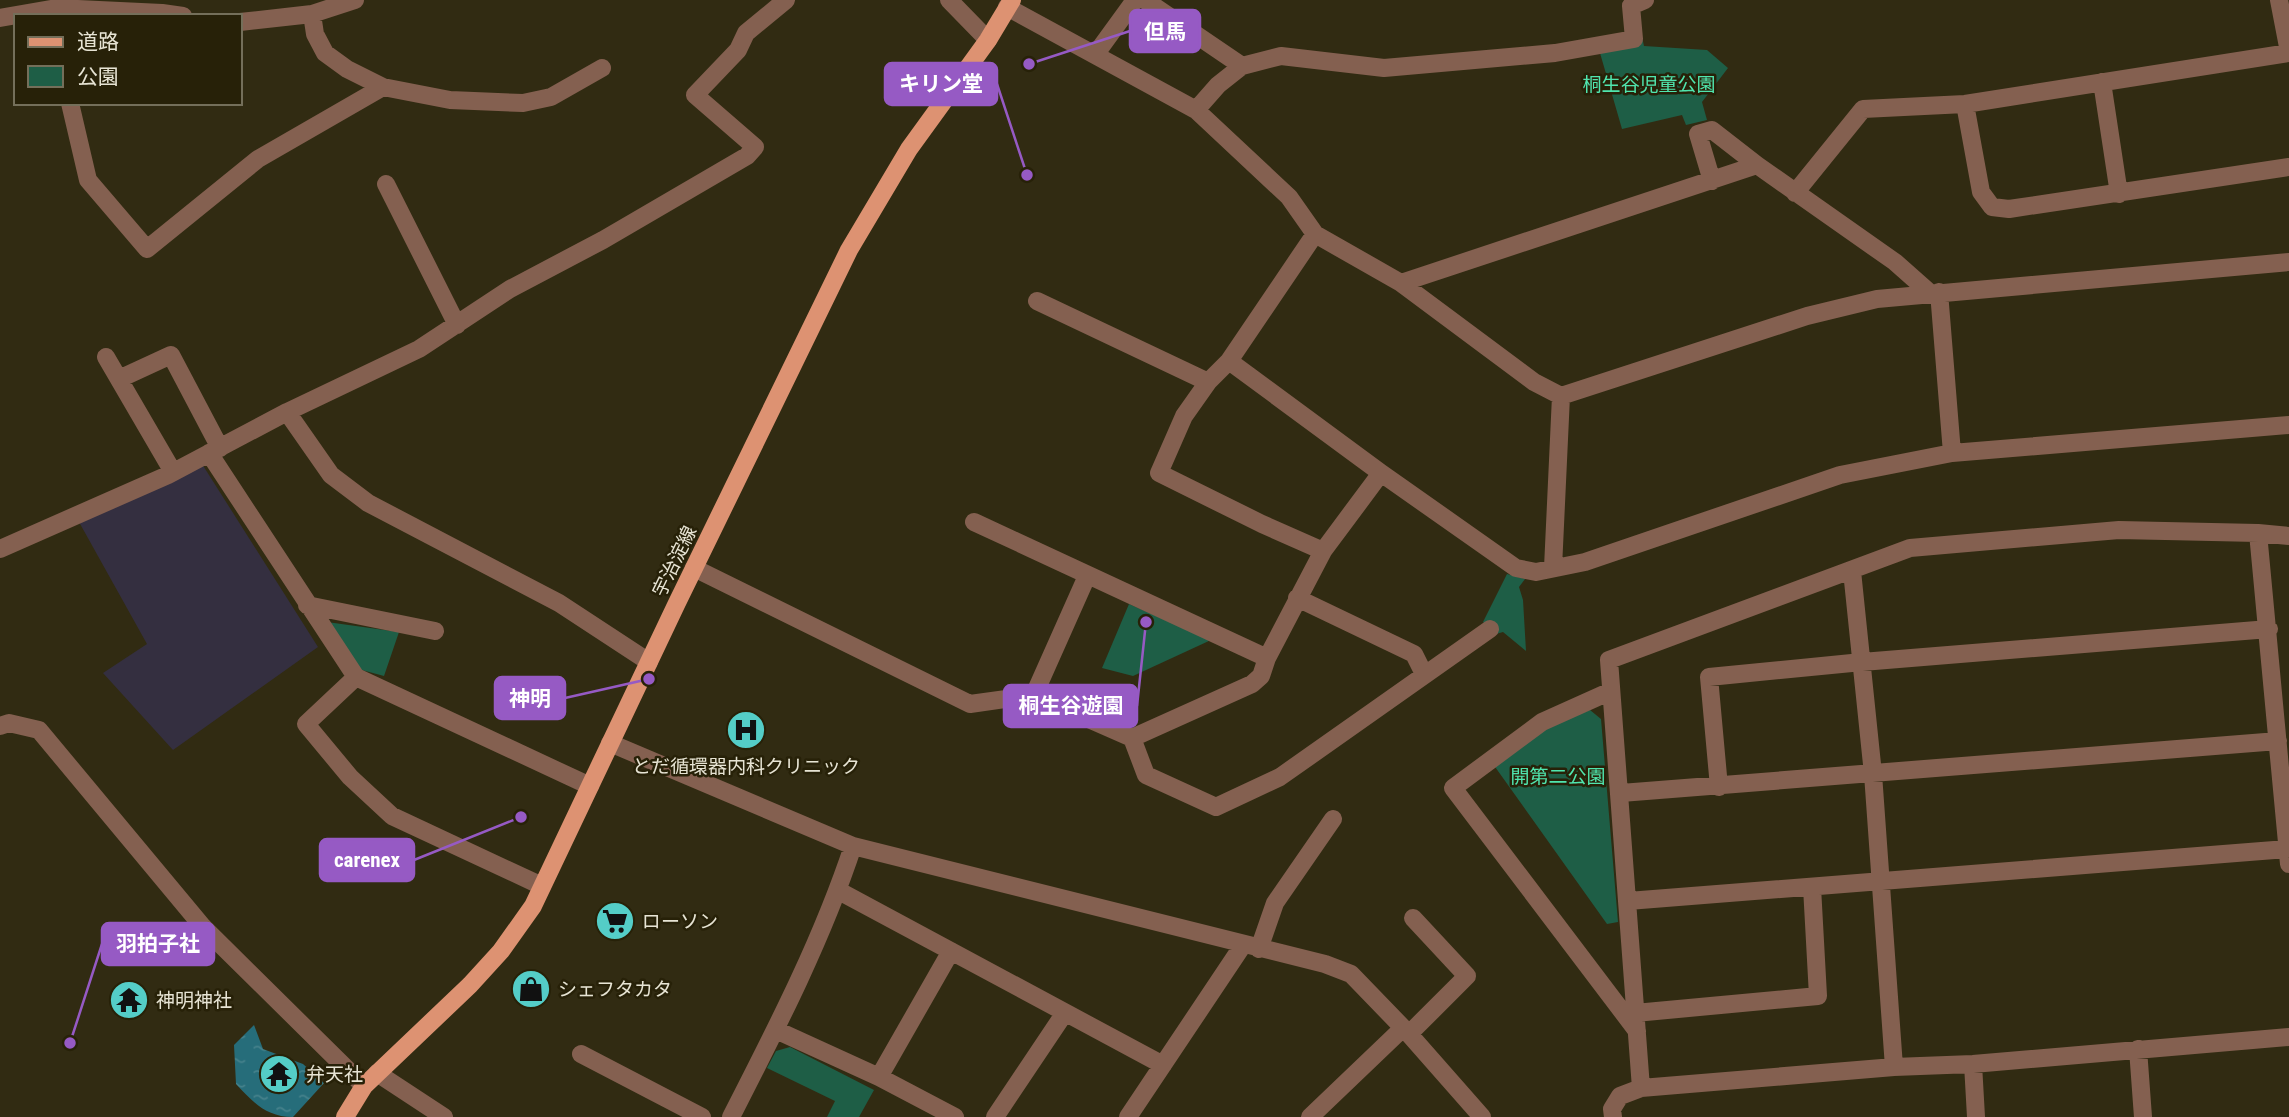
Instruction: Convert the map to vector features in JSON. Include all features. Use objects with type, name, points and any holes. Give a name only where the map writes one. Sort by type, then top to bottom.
[{"type":"main road","name":"宇治淀線","points":[[345,1117],[364,1086],[470,985],[501,951],[533,906],[849,250],[909,149],[988,40],[1010,4]]},
{"type":"street","points":[[242,22],[312,14],[355,0]]},
{"type":"street","points":[[0,550],[173,472],[287,412],[419,349],[510,289],[603,240],[747,156],[755,148],[695,95],[738,50],[746,33],[786,0]]},
{"type":"street","points":[[949,0],[988,40]]},
{"type":"street","points":[[1095,55],[1135,0]]},
{"type":"street","points":[[1145,0],[1242,66]]},
{"type":"street","points":[[1196,110],[1218,85],[1242,66],[1281,57],[1384,68],[1555,53],[1634,39],[1631,6],[1646,0]]},
{"type":"street","points":[[1795,193],[1863,109],[1965,104],[2289,52],[2279,0]]},
{"type":"street","points":[[1010,4],[1095,55],[1196,110],[1289,197],[1315,234],[1401,283],[1534,382],[1561,396],[1807,316],[1877,299],[2289,262]]},
{"type":"street","points":[[49,13],[57,8],[160,6],[178,14]]},
{"type":"street","points":[[312,14],[315,34],[325,53],[347,69],[383,87],[450,100],[523,103],[551,97],[602,68]]},
{"type":"street","points":[[2102,82],[2119,194]]},
{"type":"street","points":[[70,105],[88,180],[147,249],[258,159],[383,87]]},
{"type":"street","points":[[1965,104],[1981,192],[1992,206],[2009,209],[2289,167]]},
{"type":"street","points":[[1712,181],[1698,134],[1712,130],[1934,293],[1952,453]]},
{"type":"street","points":[[1401,283],[1757,165]]},
{"type":"street","points":[[386,184],[457,325]]},
{"type":"street","points":[[1315,234],[1229,361],[1208,382],[1184,416],[1159,473],[1323,551]]},
{"type":"street","points":[[1037,301],[1208,382]]},
{"type":"street","points":[[119,379],[171,355],[215,451],[307,605],[356,677],[590,786]]},
{"type":"street","points":[[106,357],[173,472]]},
{"type":"street","points":[[1229,361],[1516,568],[1536,572],[1585,562],[1840,475],[1952,453],[2289,425]]},
{"type":"street","points":[[1553,568],[1561,396]]},
{"type":"street","points":[[287,412],[331,475],[368,503],[559,603],[649,662]]},
{"type":"street","points":[[1132,738],[1252,684],[1261,676],[1267,658],[1323,551],[1381,473]]},
{"type":"street","points":[[974,522],[1267,658]]},
{"type":"street","points":[[1642,1088],[1609,660],[1910,548],[2119,530],[2289,536]]},
{"type":"street","points":[[1628,901],[1879,881],[2288,857],[2269,629],[2258,533]]},
{"type":"street","points":[[694,568],[970,705],[1034,695],[1132,738],[1146,775],[1216,807],[1280,777],[1490,629]]},
{"type":"street","points":[[1852,571],[1873,774],[1894,1067]]},
{"type":"street","points":[[1034,695],[1087,576]]},
{"type":"street","points":[[1297,598],[1414,654],[1424,674]]},
{"type":"street","points":[[307,605],[435,631]]},
{"type":"street","points":[[1720,787],[1709,677],[2269,629]]},
{"type":"street","points":[[356,677],[306,724],[351,777],[392,816],[542,886]]},
{"type":"street","points":[[1611,691],[1542,722],[1453,788],[1637,1031]]},
{"type":"street","points":[[0,726],[9,723],[39,730],[203,928],[364,1086]]},
{"type":"street","points":[[1621,793],[2278,741]]},
{"type":"street","points":[[610,743],[853,846],[1325,964],[1351,974],[1482,1117]]},
{"type":"street","points":[[1128,1117],[1163,1065],[1251,947],[1276,903],[1333,819]]},
{"type":"street","points":[[731,1117],[776,1030],[839,891],[853,846]]},
{"type":"street","points":[[1635,1013],[1818,996],[1812,887]]},
{"type":"street","points":[[839,891],[1163,1065]]},
{"type":"street","points":[[1310,1117],[1467,976],[1413,918]]},
{"type":"street","points":[[879,1077],[951,951]]},
{"type":"street","points":[[995,1117],[1064,1014]]},
{"type":"street","points":[[776,1030],[879,1077],[955,1117]]},
{"type":"street","points":[[1613,1113],[1620,1096],[1642,1088],[2289,1037]]},
{"type":"street","points":[[2138,1049],[2143,1117]]},
{"type":"street","points":[[581,1054],[702,1117]]},
{"type":"street","points":[[1973,1064],[1976,1117]]},
{"type":"street","points":[[377,1073],[444,1117]]},
{"type":"shaded area","points":[[202,464],[318,647],[173,750],[103,673],[147,644],[79,522]]},
{"type":"green space","name":"桐生谷児童公園","points":[[1642,37],[1644,46],[1707,50],[1728,68],[1702,102],[1707,120],[1686,125],[1682,115],[1622,129],[1600,53]]},
{"type":"green space","points":[[1507,574],[1525,579],[1519,587],[1523,600],[1526,651],[1503,632],[1496,634],[1483,622]]},
{"type":"green space","points":[[1129,604],[1211,640],[1133,676],[1102,668]]},
{"type":"green space","points":[[327,622],[399,632],[384,676],[358,669]]},
{"type":"green space","name":"開第二公園","points":[[1590,710],[1601,719],[1618,922],[1607,924],[1493,764],[1544,728]]},
{"type":"green space","points":[[790,1047],[874,1090],[859,1117],[827,1117],[835,1101],[767,1068],[776,1051]]},
{"type":"water","points":[[254,1025],[263,1049],[303,1064],[324,1083],[293,1117],[268,1111],[254,1102],[236,1084],[234,1045]]},
{"type":"place","name":"但馬","points":[[1029,64]]},
{"type":"place","name":"キリン堂","points":[[1027,175]]},
{"type":"place","name":"桐生谷遊園","points":[[1146,622]]},
{"type":"place","name":"神明","points":[[649,679]]},
{"type":"place","name":"とだ循環器内科クリニック","points":[[746,730]]},
{"type":"place","name":"carenex","points":[[521,817]]},
{"type":"place","name":"ローソン","points":[[615,921]]},
{"type":"place","name":"シェフタカタ","points":[[531,989]]},
{"type":"place","name":"神明神社","points":[[129,1000]]},
{"type":"place","name":"羽拍子社","points":[[70,1043]]},
{"type":"place","name":"弁天社","points":[[279,1074]]}]
